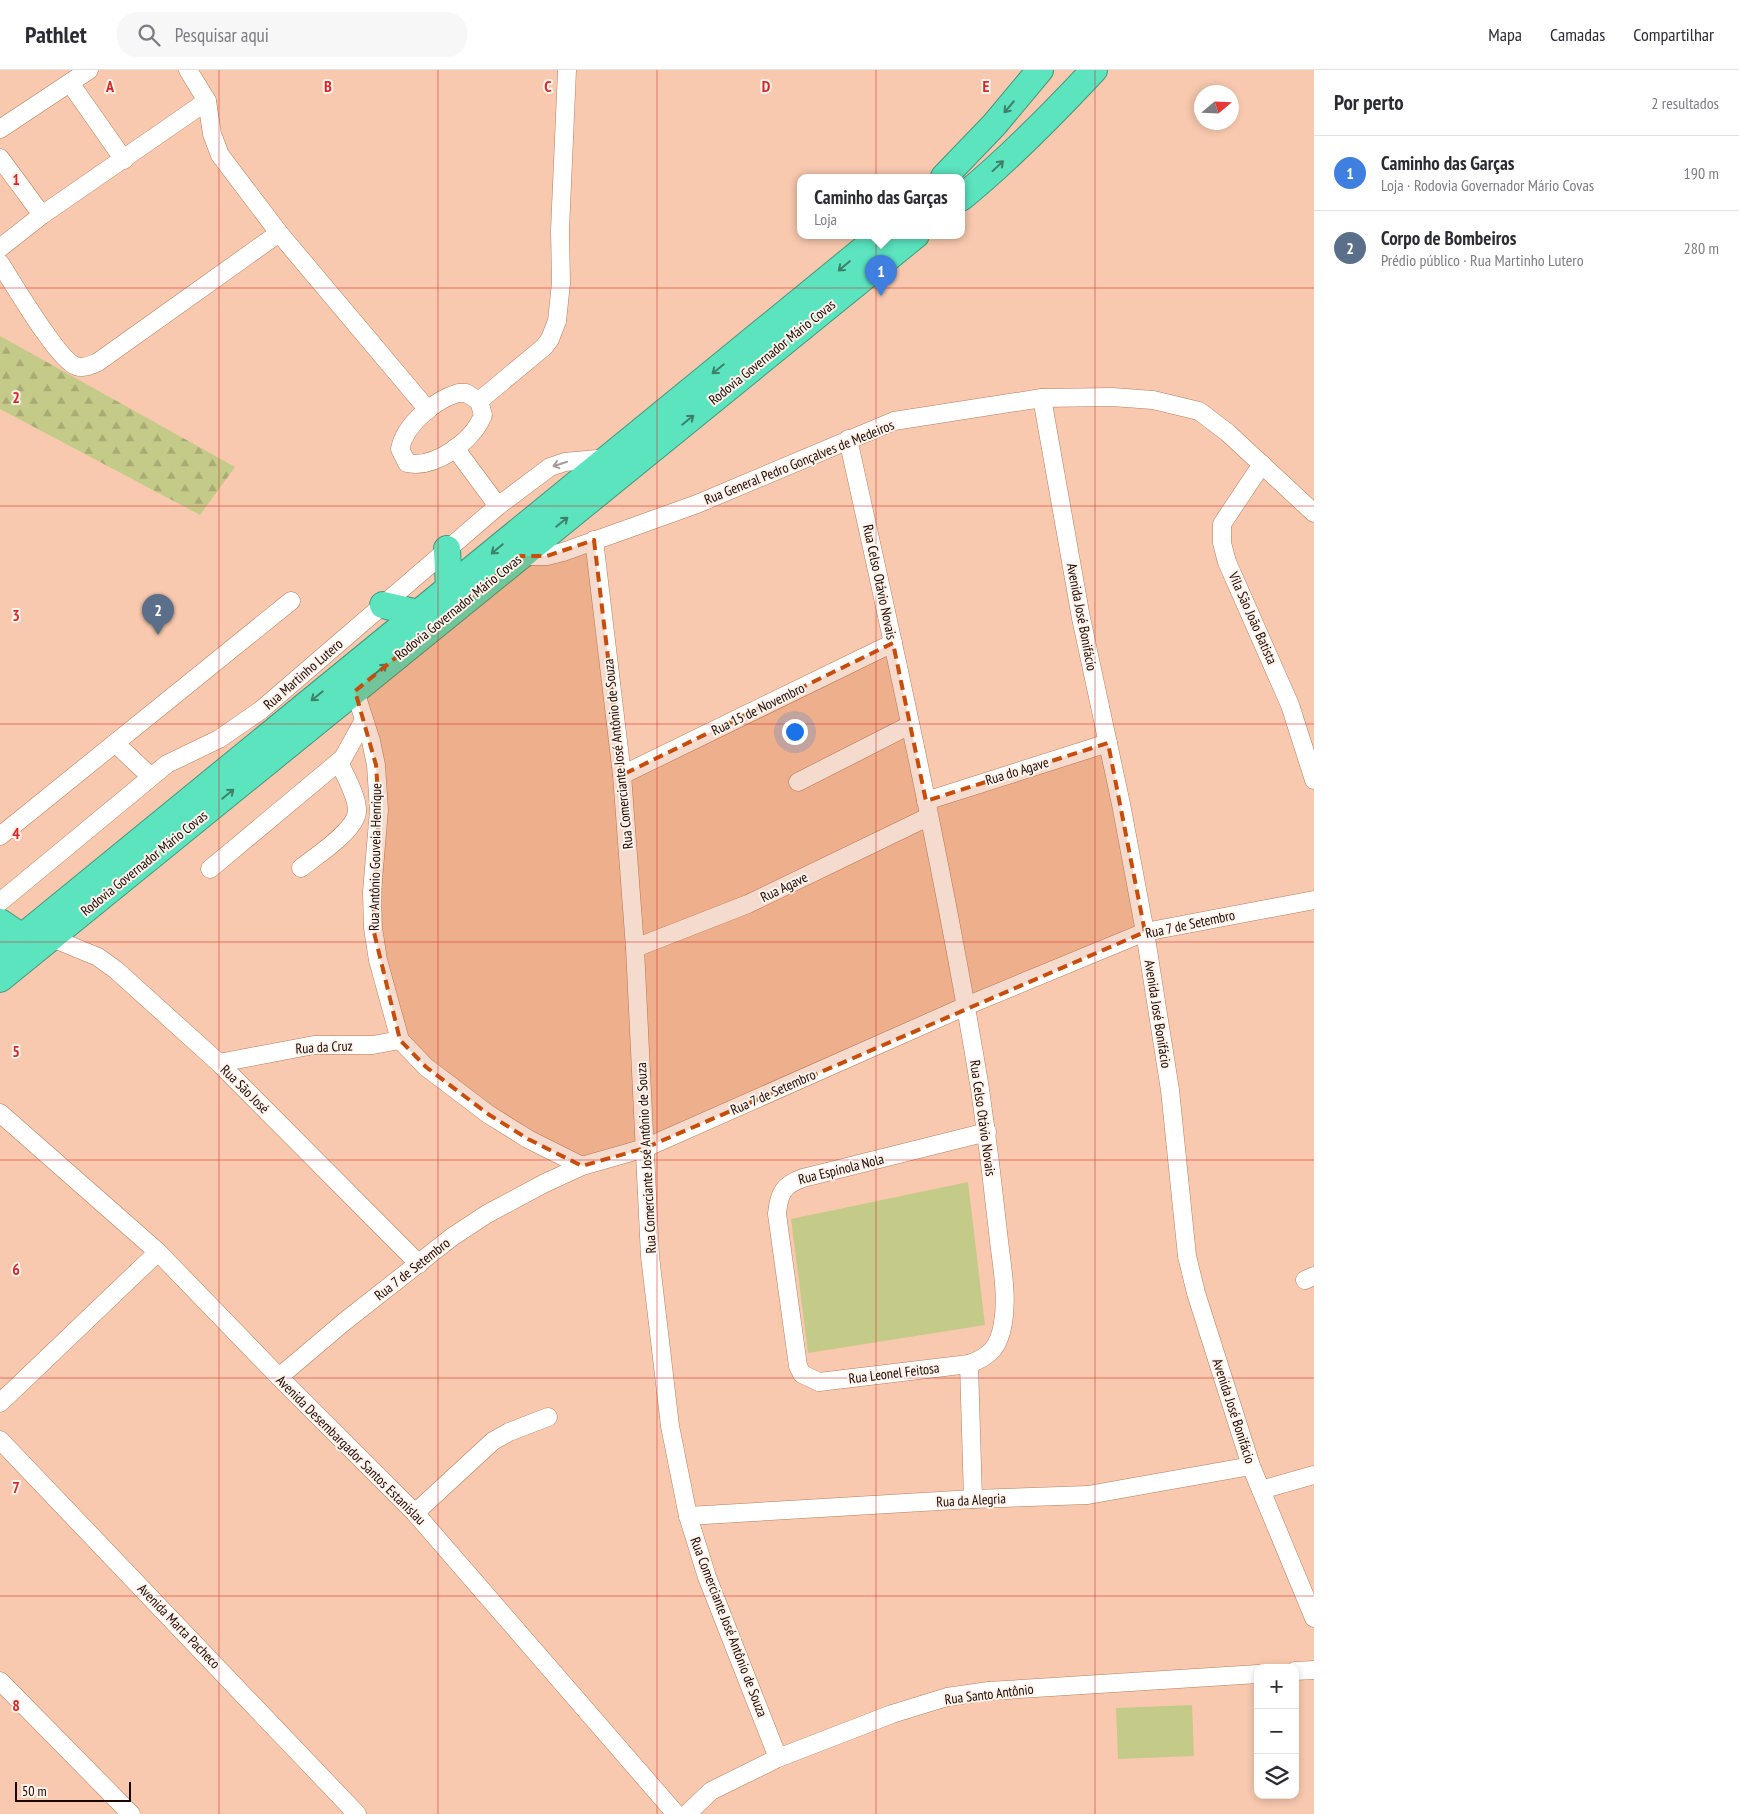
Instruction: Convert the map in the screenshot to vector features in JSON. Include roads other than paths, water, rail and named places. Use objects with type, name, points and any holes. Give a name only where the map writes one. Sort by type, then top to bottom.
[{"type":"highway","points":[[947,174],[994,124],[1040,70]]},
{"type":"highway","points":[[965,195],[988,176],[1047,120],[1094,70]]},
{"type":"highway","name":"Rodovia Governador Mário Covas","points":[[9,944],[449,589],[876,239]]},
{"type":"highway","name":"Rodovia Governador Mário Covas","points":[[0,979],[911,239]]},
{"type":"highway","points":[[447,549],[449,589]]},
{"type":"highway","points":[[383,605],[418,614]]},
{"type":"highway","points":[[0,922],[9,944]]},
{"type":"street","points":[[0,129],[88,70]]},
{"type":"street","points":[[188,70],[207,101],[214,144],[279,233],[428,410]]},
{"type":"street","points":[[479,400],[544,346],[550,339],[557,321],[561,283],[560,230],[567,70]]},
{"type":"street","points":[[70,83],[124,160]]},
{"type":"street","points":[[0,248],[42,216],[207,101]]},
{"type":"street","points":[[0,158],[42,216]]},
{"type":"street","points":[[0,263],[61,355],[77,367],[85,367],[98,362],[279,233]]},
{"type":"street","points":[[458,393],[466,393],[479,400],[483,415],[480,422],[467,438],[455,448],[424,464],[407,463],[402,457],[401,441],[408,430],[428,410],[445,398],[458,393]]},
{"type":"street","name":"Rua General Pedro Gonçalves de Medeiros","points":[[520,556],[547,556],[697,504],[848,439],[894,422],[1042,398],[1112,397],[1181,405],[1199,411],[1262,464],[1314,513]]},
{"type":"street","name":"Avenida José Bonifácio","points":[[1042,398],[1081,618],[1145,932],[1170,1090],[1187,1256],[1196,1293],[1251,1466],[1314,1618]]},
{"type":"street","name":"Rua Celso Otávio Novais","points":[[848,439],[927,809],[966,1006],[987,1132],[1005,1291],[1004,1321],[999,1341],[993,1352],[969,1364]]},
{"type":"street","points":[[455,448],[498,506]]},
{"type":"street","name":"Rua Martinho Lutero","points":[[0,902],[150,776],[167,764],[219,739],[246,721],[498,506],[550,468],[565,462],[608,458]]},
{"type":"street","name":"Vila São João Batista","points":[[1262,464],[1222,524],[1222,543],[1227,562],[1290,705],[1314,780]]},
{"type":"street","name":"Rua Comerciante José Antônio de Souza","points":[[594,540],[622,775],[635,948],[644,1148],[656,1324],[670,1426],[688,1516],[707,1577],[778,1758]]},
{"type":"street","points":[[0,836],[291,600]]},
{"type":"street","name":"Rua 15 de Novembro","points":[[622,775],[893,643]]},
{"type":"street","name":"Rua Antônio Gouveia Henrique","points":[[355,691],[371,741],[376,765],[379,810],[372,892],[372,928],[378,960],[400,1040],[426,1067],[488,1114],[528,1140],[582,1166]]},
{"type":"street","points":[[210,869],[344,758],[364,720]]},
{"type":"street","points":[[798,782],[910,725]]},
{"type":"street","points":[[115,742],[150,776]]},
{"type":"street","name":"Rua do Agave","points":[[927,809],[1108,743]]},
{"type":"street","points":[[301,868],[354,825],[357,811],[356,805],[339,762]]},
{"type":"street","name":"Rua Agave","points":[[635,948],[748,904],[927,809]]},
{"type":"street","name":"Rua 7 de Setembro","points":[[279,1377],[344,1322],[452,1236],[487,1214],[582,1166],[644,1148],[966,1006],[1145,932],[1314,900]]},
{"type":"street","name":"Rua São José","points":[[52,938],[98,957],[116,970],[219,1063],[419,1264]]},
{"type":"street","name":"Rua da Cruz","points":[[219,1063],[314,1045],[372,1045],[400,1040]]},
{"type":"street","name":"Avenida Desembargador Santos Estanislau","points":[[0,1113],[158,1252],[279,1377],[416,1512],[676,1814]]},
{"type":"street","name":"Rua Espínola Nola","points":[[819,1382],[802,1374],[798,1366],[777,1214],[778,1198],[782,1188],[790,1182],[803,1178],[987,1132]]},
{"type":"street","points":[[0,1403],[158,1252]]},
{"type":"street","points":[[969,1364],[974,1499]]},
{"type":"street","name":"Rua Leonel Feitosa","points":[[819,1382],[969,1364]]},
{"type":"street","points":[[416,1512],[493,1441],[509,1432],[548,1417]]},
{"type":"street","name":"Avenida Marta Pacheco","points":[[0,1440],[357,1814]]},
{"type":"street","name":"Rua da Alegria","points":[[688,1516],[974,1499],[1088,1495],[1251,1466]]},
{"type":"street","points":[[1261,1490],[1314,1475]]},
{"type":"street","points":[[1299,1671],[1314,1670]]},
{"type":"street","name":"Rua Santo Antônio","points":[[687,1814],[711,1791],[778,1758],[892,1714],[947,1698],[989,1691],[1254,1674]]},
{"type":"street","points":[[0,1681],[131,1814]]},
{"type":"place","name":"Caminho das Garças","points":[[881,296]]},
{"type":"place","name":"Corpo de Bombeiros","points":[[158,635]]}]
